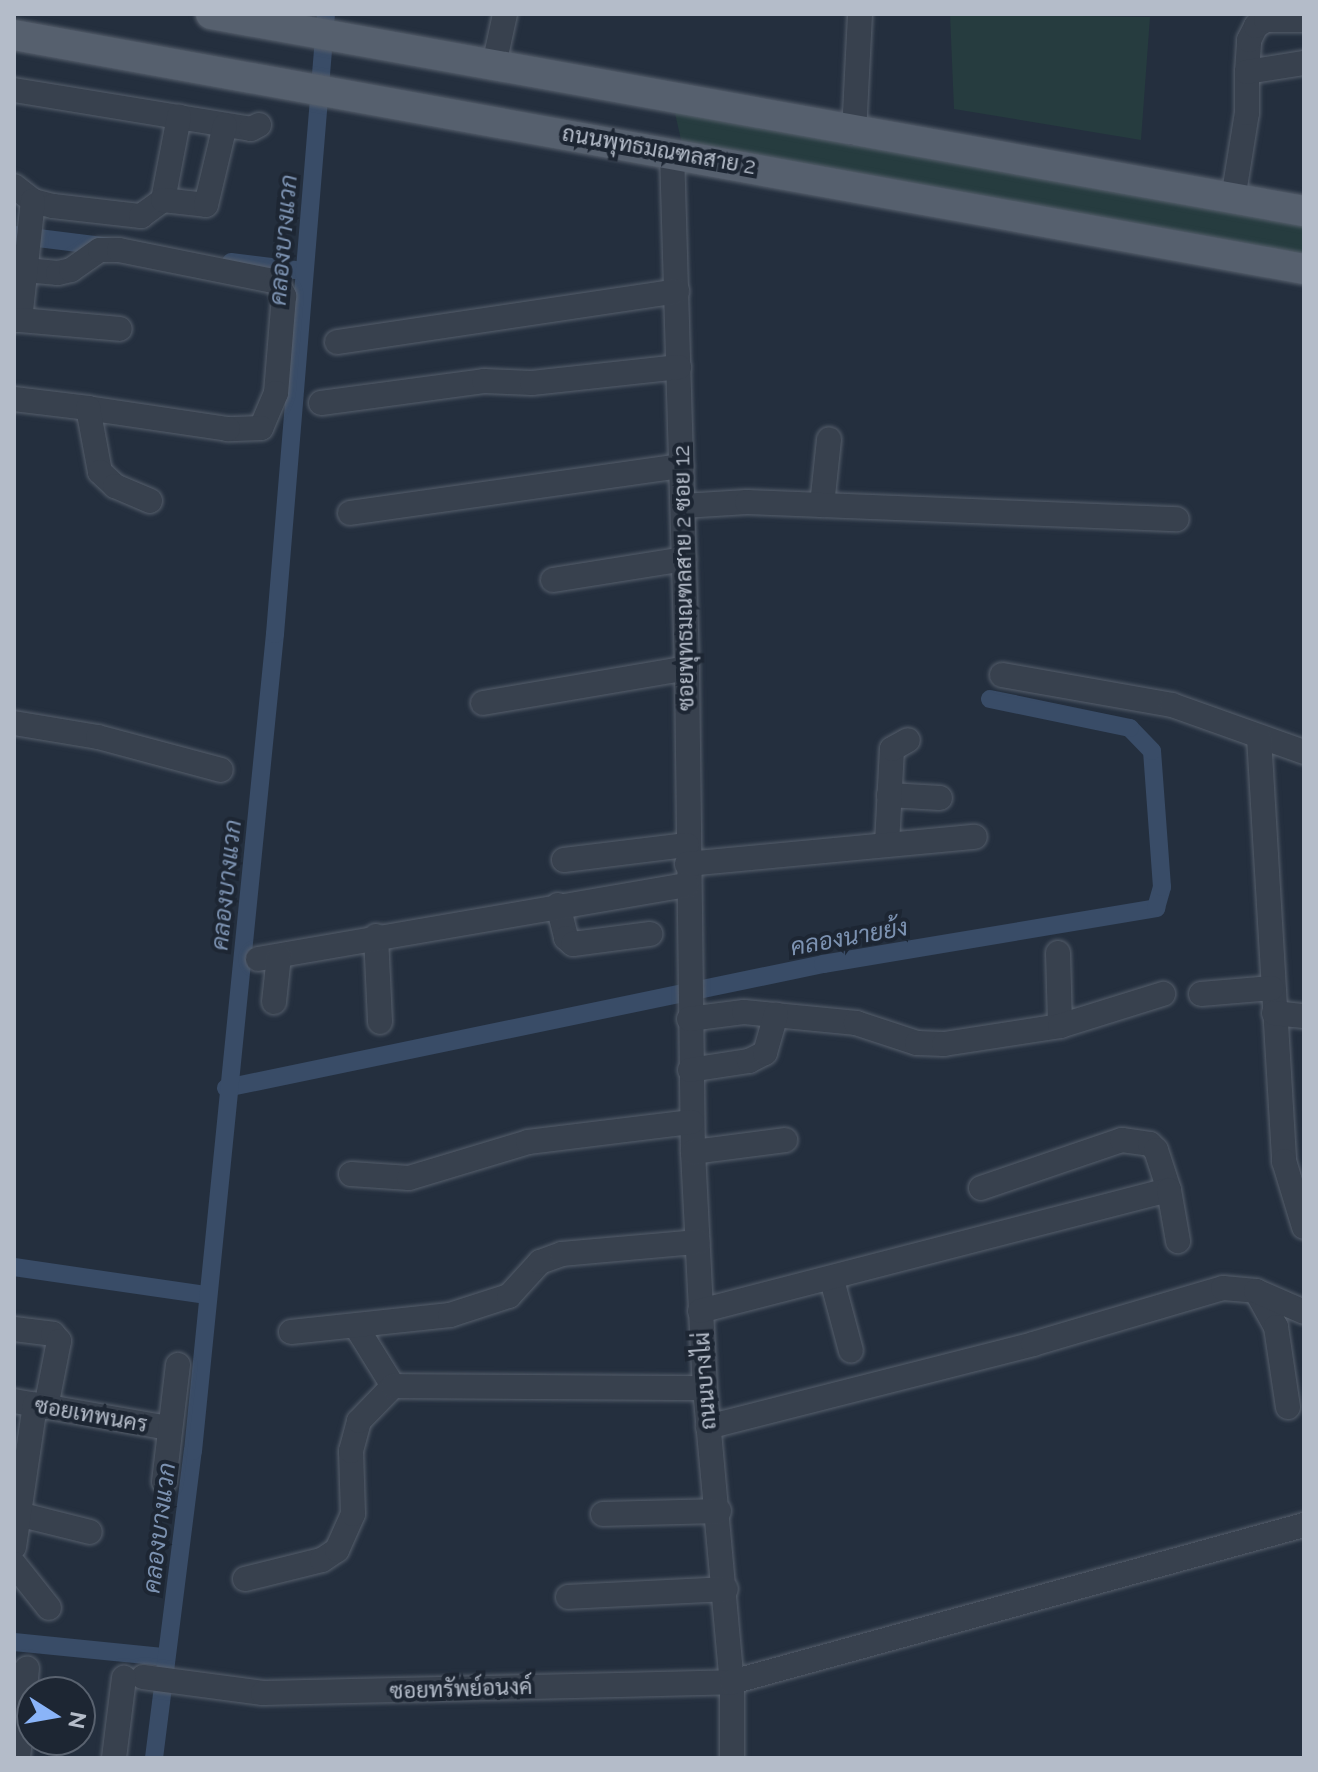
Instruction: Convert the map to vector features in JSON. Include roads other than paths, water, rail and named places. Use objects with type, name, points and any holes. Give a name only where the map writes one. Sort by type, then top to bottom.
[{"type":"main road","points":[[211,14],[389,45],[634,94],[1304,211]]},
{"type":"main road","name":"ถนนพุทธมณฑลสาย 2","points":[[14,35],[487,118],[1304,269]]},
{"type":"main road","points":[[487,118],[521,96],[521,80],[498,66]]},
{"type":"main road","points":[[634,94],[661,115],[672,152]]},
{"type":"street","points":[[498,66],[505,14]]},
{"type":"street","points":[[854,133],[860,14]]},
{"type":"street","points":[[1233,199],[1247,113],[1249,40],[1256,26],[1266,20],[1304,20]]},
{"type":"street","points":[[1247,72],[1304,63]]},
{"type":"street","points":[[14,90],[225,125],[259,125]]},
{"type":"street","points":[[163,200],[179,117]]},
{"type":"street","points":[[99,328],[17,320],[26,210],[134,216],[163,200],[206,205],[225,125]]},
{"type":"street","name":"ซอยพุทธมณฑลสาย 2 ซอย 12","points":[[672,152],[687,668],[688,1011]]},
{"type":"street","points":[[14,399],[228,429],[261,428],[276,393],[284,296],[277,282],[266,276],[119,250],[100,250],[71,270],[20,269]]},
{"type":"street","points":[[337,342],[677,291]]},
{"type":"street","points":[[321,403],[484,381],[532,383],[679,367]]},
{"type":"street","points":[[88,408],[100,472],[115,486],[150,501]]},
{"type":"street","points":[[822,505],[829,439]]},
{"type":"street","points":[[350,513],[682,466]]},
{"type":"street","points":[[683,506],[747,502],[1177,519]]},
{"type":"street","points":[[553,580],[684,559]]},
{"type":"street","points":[[483,703],[687,668]]},
{"type":"street","points":[[1002,675],[1172,705],[1304,752]]},
{"type":"street","points":[[14,723],[98,737],[221,770]]},
{"type":"street","points":[[1259,737],[1284,1161],[1304,1227]]},
{"type":"street","points":[[887,844],[892,749],[908,740]]},
{"type":"street","points":[[889,795],[940,798]]},
{"type":"street","points":[[564,860],[687,864],[975,837]]},
{"type":"street","points":[[274,1002],[269,957],[558,905],[687,864]]},
{"type":"street","points":[[558,905],[566,938],[573,944],[650,934]]},
{"type":"street","points":[[376,936],[380,1022]]},
{"type":"street","points":[[1058,953],[1060,1026]]},
{"type":"street","points":[[1201,994],[1272,988]]},
{"type":"street","points":[[688,1011],[744,1012],[856,1023],[917,1043],[1060,1026],[1163,994]]},
{"type":"street","name":"ถนนบางไผ่","points":[[688,1011],[700,1311],[708,1427],[726,1589],[732,1682],[732,1758]]},
{"type":"street","points":[[1274,1013],[1304,1016]]},
{"type":"street","points":[[690,1070],[749,1061],[765,1053],[776,1015]]},
{"type":"street","points":[[351,1174],[409,1178],[528,1142],[692,1122]]},
{"type":"street","points":[[693,1152],[785,1140]]},
{"type":"street","points":[[981,1188],[1122,1140],[1150,1144],[1156,1150],[1169,1190],[1178,1241]]},
{"type":"street","points":[[700,1311],[832,1280],[1169,1190]]},
{"type":"street","points":[[291,1332],[357,1328],[491,1305],[509,1296],[540,1262],[562,1254],[697,1242]]},
{"type":"street","points":[[832,1280],[851,1351]]},
{"type":"street","points":[[708,1427],[1033,1344],[1223,1288],[1256,1291],[1304,1312]]},
{"type":"street","points":[[1256,1291],[1276,1327],[1288,1407]]},
{"type":"street","points":[[357,1328],[393,1386]]},
{"type":"street","points":[[14,1329],[53,1334],[59,1341],[32,1405],[14,1547]]},
{"type":"street","points":[[164,1482],[178,1365]]},
{"type":"street","points":[[245,1579],[322,1560],[337,1550],[353,1514],[351,1451],[359,1421],[393,1386],[705,1388]]},
{"type":"street","name":"ซอยเทพนคร","points":[[32,1405],[169,1428]]},
{"type":"street","points":[[603,1514],[719,1511]]},
{"type":"street","points":[[16,1514],[90,1532]]},
{"type":"street","name":"ซอยทรัพย์อนงค์","points":[[114,1758],[134,1678],[263,1693],[732,1682],[1304,1525]]},
{"type":"street","points":[[14,1564],[49,1608]]},
{"type":"street","points":[[568,1597],[726,1589]]},
{"type":"street","points":[[18,1758],[27,1668]]},
{"type":"waterway","name":"คลองบางแวก","points":[[154,1758],[193,1451],[275,634],[326,14]]},
{"type":"waterway","points":[[14,235],[110,247]]},
{"type":"waterway","points":[[231,262],[303,271]]},
{"type":"waterway","name":"คลองนายย้ง","points":[[226,1088],[823,964],[1156,908],[1162,887],[1152,751],[1130,728],[990,699]]},
{"type":"waterway","points":[[14,1267],[207,1295]]},
{"type":"waterway","points":[[14,1642],[165,1657]]}]
